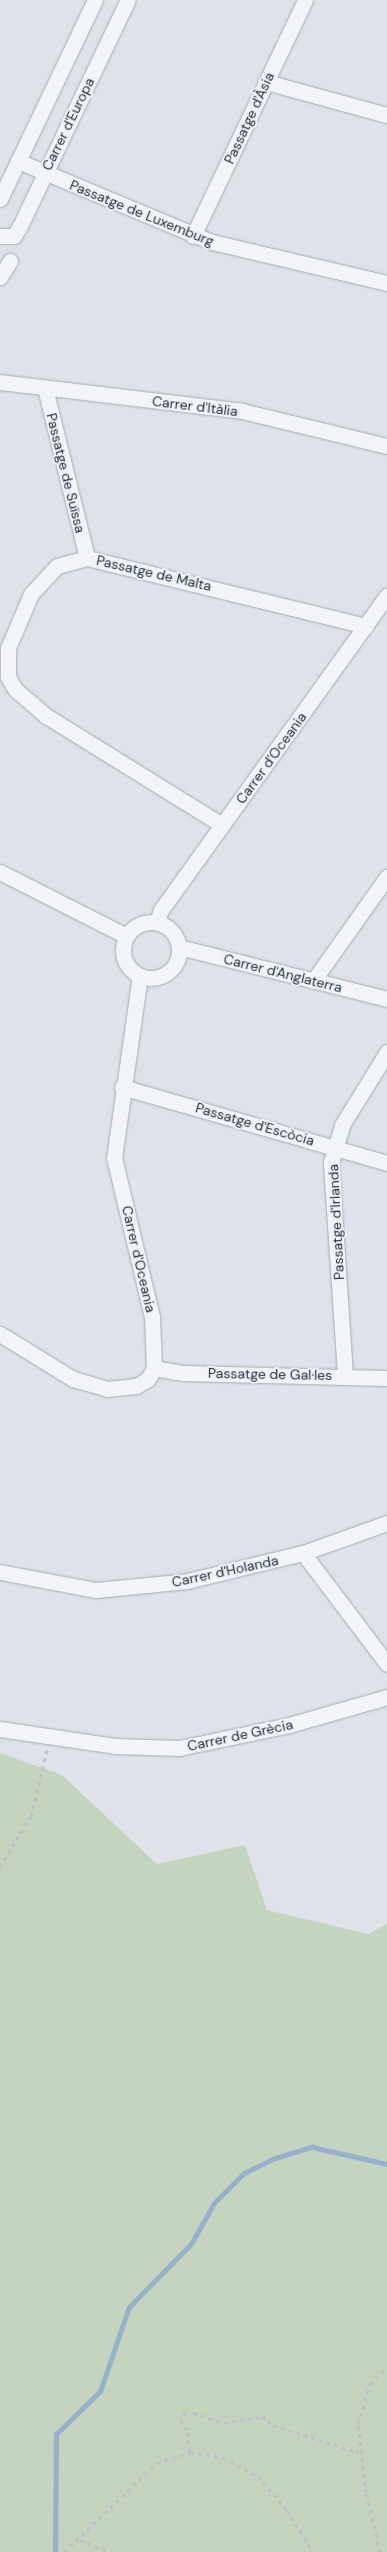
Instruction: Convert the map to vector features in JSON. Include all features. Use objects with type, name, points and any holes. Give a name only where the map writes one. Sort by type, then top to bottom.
[{"type":"street","name":"Carrer d'Europa","points":[[0,199],[94,0]]},
{"type":"street","name":"Carrer d'Europa","points":[[0,236],[17,232],[128,0]]},
{"type":"street","name":"Passatge d'Àsia","points":[[193,236],[305,0]]},
{"type":"street","points":[[266,82],[387,114]]},
{"type":"street","name":"Passatge de Luxemburg","points":[[18,161],[44,174],[193,236],[387,282]]},
{"type":"street","points":[[0,277],[10,261]]},
{"type":"street","name":"Carrer d'Itàlia","points":[[0,382],[242,411],[387,446]]},
{"type":"street","name":"Passatge de Suïssa","points":[[45,388],[87,558]]},
{"type":"street","name":"Passatge de Malta","points":[[222,825],[26,702],[8,677],[8,648],[31,594],[57,566],[87,558],[366,626]]},
{"type":"street","name":"Carrer d'Oceania","points":[[157,922],[222,825],[387,596]]},
{"type":"street","points":[[0,872],[126,936]]},
{"type":"street","points":[[313,981],[387,878]]},
{"type":"street","points":[[157,922],[172,931],[180,947],[178,959],[168,972],[152,978],[140,976],[123,955],[126,936],[139,924],[157,922]]},
{"type":"street","name":"Carrer d'Anglaterra","points":[[180,947],[387,999]]},
{"type":"street","name":"Carrer d'Oceania","points":[[140,976],[122,1086],[114,1158],[152,1317],[154,1368]]},
{"type":"street","name":"Passatge d'Irlanda","points":[[345,1375],[334,1147],[342,1125],[387,1052]]},
{"type":"street","name":"Passatge d'Escòcia","points":[[122,1086],[387,1163]]},
{"type":"street","points":[[0,1334],[73,1379],[107,1389],[136,1386],[148,1379],[154,1368]]},
{"type":"street","name":"Passatge de Gal·les","points":[[154,1368],[183,1373],[345,1375],[387,1378]]},
{"type":"street","name":"Carrer d'Holanda","points":[[0,1572],[96,1590],[187,1582],[303,1553],[387,1523]]},
{"type":"street","points":[[303,1553],[387,1664]]},
{"type":"street","name":"Carrer de Grècia","points":[[0,1729],[136,1748],[201,1746],[387,1697]]},
{"type":"path","points":[[0,1868],[31,1816],[49,1737]]},
{"type":"path","points":[[380,2552],[359,2453],[362,2401],[370,2384],[387,2367]]},
{"type":"path","points":[[190,2452],[187,2430],[181,2422],[183,2414],[193,2413],[224,2423],[245,2415],[262,2416],[273,2424],[359,2453]]},
{"type":"path","points":[[64,2552],[80,2540],[158,2463],[190,2452],[223,2458],[258,2476],[287,2510],[313,2552]]},
{"type":"path","points":[[80,2540],[108,2552]]},
{"type":"green space","points":[[0,1753],[62,1775],[157,1864],[245,1845],[267,1910],[368,1934],[387,1924],[387,2552],[0,2552]]},
{"type":"waterway","points":[[55,2552],[56,2434],[100,2391],[129,2307],[191,2244],[214,2203],[244,2173],[275,2158],[312,2147],[387,2164]]}]
